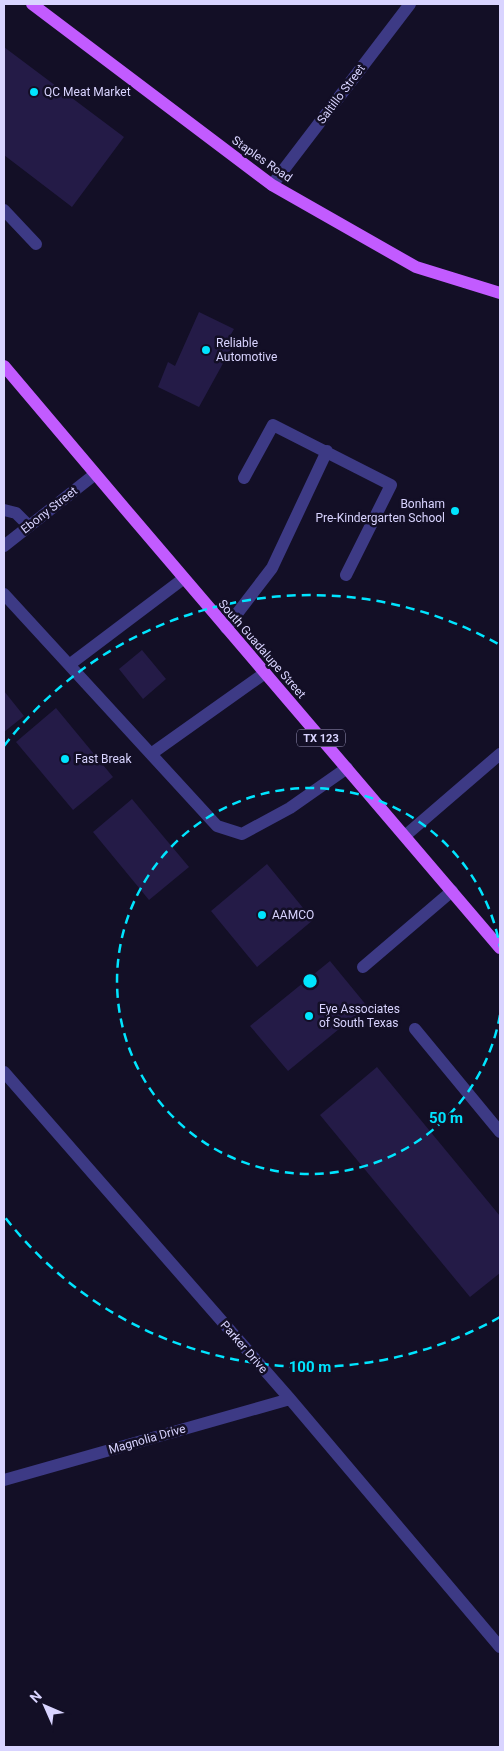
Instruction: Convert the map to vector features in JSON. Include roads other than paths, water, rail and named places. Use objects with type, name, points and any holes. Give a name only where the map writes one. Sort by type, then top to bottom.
[{"type":"main road","name":"Staples Road","points":[[32,4],[272,185],[416,267],[500,293]]},
{"type":"main road","name":"South Guadalupe Street","points":[[4,366],[94,475],[406,835],[500,948]]},
{"type":"street","name":"Saltillo Street","points":[[272,185],[410,4]]},
{"type":"street","points":[[4,210],[36,244]]},
{"type":"street","points":[[244,478],[273,425],[391,485],[346,575]]},
{"type":"street","points":[[226,628],[272,568],[327,452]]},
{"type":"street","name":"Ebony Street","points":[[4,546],[94,475]]},
{"type":"street","points":[[4,510],[16,513],[29,526]]},
{"type":"street","points":[[69,665],[183,578]]},
{"type":"street","points":[[4,594],[217,826],[242,834],[290,808],[347,768]]},
{"type":"street","points":[[152,754],[264,673]]},
{"type":"street","points":[[406,835],[500,754]]},
{"type":"street","points":[[363,967],[452,892]]},
{"type":"street","points":[[415,1029],[500,1132]]},
{"type":"street","name":"Parker Drive","points":[[4,1072],[10,1087],[290,1399],[500,1647]]},
{"type":"street","name":"Magnolia Drive","points":[[4,1480],[290,1399]]},
{"type":"place","name":"QC Meat Market","points":[[34,92]]},
{"type":"place","name":"Reliable Automotive","points":[[206,350]]},
{"type":"place","name":"Bonham Pre-Kindergarten School","points":[[455,511]]},
{"type":"place","name":"Fast Break","points":[[65,759]]},
{"type":"place","name":"AAMCO","points":[[262,915]]},
{"type":"place","name":"Eye Associates of South Texas","points":[[309,1016]]}]
